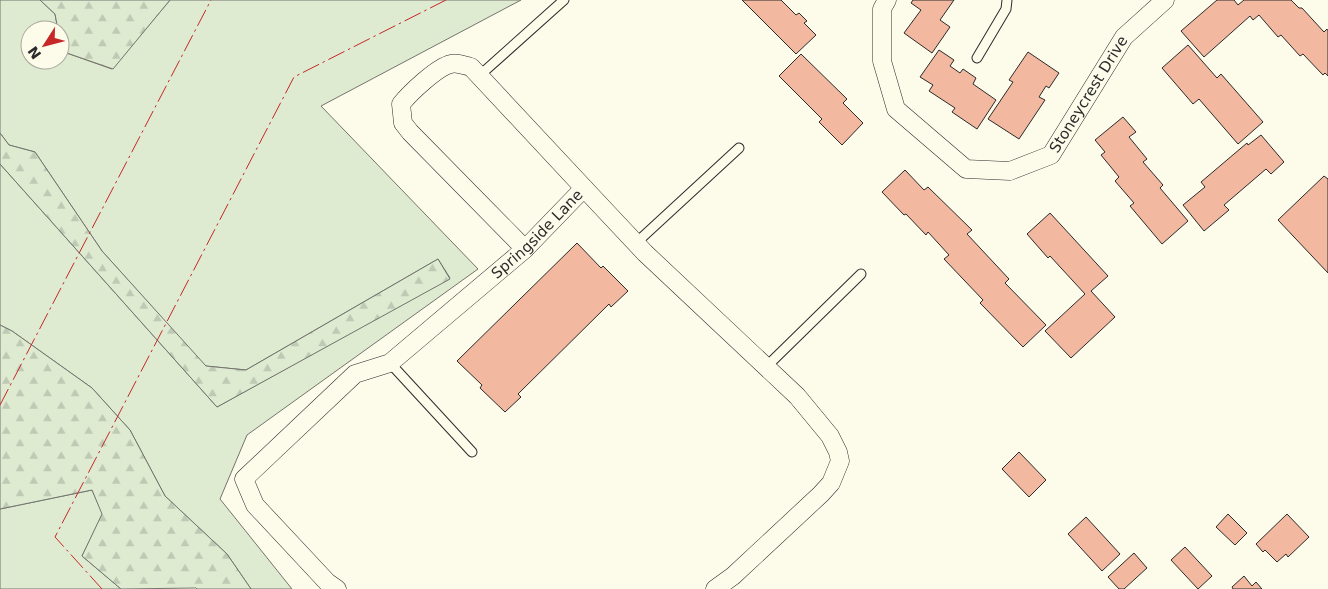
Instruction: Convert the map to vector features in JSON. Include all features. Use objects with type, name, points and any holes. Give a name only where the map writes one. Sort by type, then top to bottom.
[{"type":"street","name":"Stoneycrest Drive","points":[[887,0],[882,9],[882,61],[896,109],[966,169],[1010,171],[1051,155],[1124,37],[1165,0]]},
{"type":"street","points":[[525,249],[410,132],[404,123],[401,104],[410,93],[444,67],[453,63],[471,67],[584,188]]},
{"type":"street","name":"Springside Lane","points":[[329,587],[255,505],[244,479],[355,374],[390,363],[525,249],[584,188],[636,243],[797,396],[830,436],[838,452],[840,461],[832,483],[733,576],[715,589]]},
{"type":"lane","points":[[479,76],[564,0]]},
{"type":"lane","points":[[976,58],[1006,9],[1006,0]]},
{"type":"lane","points":[[636,243],[740,148]]},
{"type":"lane","points":[[766,367],[861,274]]},
{"type":"lane","points":[[390,363],[472,452]]},
{"type":"green space","points":[[0,0],[40,0],[55,14],[56,20],[20,20],[20,70],[70,70],[70,54],[112,69],[170,0],[521,0],[321,106],[478,269],[247,435],[220,499],[292,589],[251,589],[227,554],[165,496],[130,430],[92,388],[12,331],[0,325],[0,164],[217,407],[450,278],[438,259],[246,370],[205,366],[102,251],[35,152],[9,145],[0,133]]},
{"type":"green space","points":[[40,0],[170,0],[113,69],[70,54],[70,20],[56,20],[55,14]]},
{"type":"green space","points":[[0,133],[9,145],[35,152],[102,251],[206,366],[246,370],[438,259],[450,279],[217,407],[0,164]]},
{"type":"green space","points":[[0,325],[12,331],[92,388],[130,430],[165,496],[227,554],[251,589],[121,589],[82,556],[102,514],[92,490],[0,509]]},
{"type":"green space","points":[[92,490],[103,514],[82,556],[121,589],[0,589],[0,509]]},
{"type":"building","points":[[742,0],[781,0],[796,15],[799,13],[807,21],[804,23],[816,35],[796,54]]},
{"type":"building","points":[[913,0],[954,0],[940,20],[950,27],[932,53],[904,33],[921,10],[911,3]]},
{"type":"building","points":[[1217,0],[1234,0],[1238,5],[1244,0],[1291,0],[1299,8],[1302,8],[1324,32],[1327,29],[1328,31],[1328,76],[1325,73],[1323,75],[1303,54],[1300,56],[1281,35],[1278,37],[1259,15],[1253,20],[1250,16],[1204,57],[1181,31]]},
{"type":"building","points":[[1188,45],[1217,78],[1221,74],[1263,122],[1238,144],[1199,99],[1193,104],[1162,68]]},
{"type":"building","points":[[939,50],[954,60],[950,66],[960,73],[963,69],[976,78],[973,84],[996,100],[977,129],[952,112],[955,108],[929,91],[933,85],[920,77]]},
{"type":"building","points":[[1028,52],[1059,73],[1049,88],[1046,86],[1039,97],[1045,100],[1019,139],[988,119],[1013,82],[1009,80]]},
{"type":"building","points":[[801,54],[847,99],[843,103],[863,123],[842,145],[819,122],[822,119],[779,76]]},
{"type":"building","points":[[1123,117],[1136,132],[1129,137],[1147,159],[1143,162],[1163,185],[1160,188],[1188,221],[1162,244],[1130,206],[1134,203],[1115,181],[1119,177],[1101,155],[1105,152],[1095,140]]},
{"type":"building","points":[[1261,135],[1284,162],[1271,174],[1266,169],[1224,205],[1229,210],[1204,231],[1183,205],[1205,187],[1201,182],[1247,143],[1248,145]]},
{"type":"building","points":[[905,170],[924,190],[928,187],[972,230],[967,234],[1009,279],[1005,283],[1046,325],[1023,347],[980,303],[983,300],[944,259],[949,255],[928,232],[926,235],[882,192]]},
{"type":"building","points":[[1324,176],[1328,179],[1328,273],[1278,220]]},
{"type":"building","points":[[1050,213],[1108,276],[1091,291],[1115,317],[1071,358],[1045,331],[1085,294],[1050,256],[1048,258],[1027,234]]},
{"type":"building","points":[[577,243],[601,268],[603,266],[628,291],[611,307],[609,304],[518,394],[521,397],[505,412],[480,388],[482,385],[457,361]]},
{"type":"building","points":[[1019,452],[1046,480],[1029,497],[1002,469]]},
{"type":"building","points":[[1228,514],[1247,533],[1235,545],[1216,527]]},
{"type":"building","points":[[1287,514],[1309,537],[1288,557],[1286,554],[1277,562],[1265,550],[1263,552],[1256,544]]},
{"type":"building","points":[[1086,517],[1120,554],[1102,571],[1068,534]]},
{"type":"building","points":[[1185,547],[1212,576],[1198,589],[1171,560]]},
{"type":"building","points":[[1134,553],[1147,568],[1124,589],[1119,589],[1108,577]]},
{"type":"building","points":[[1244,576],[1252,586],[1256,582],[1262,589],[1233,589],[1232,587]]},
{"type":"power","points":[[0,405],[211,0]]},
{"type":"power","points":[[102,589],[55,537],[294,77],[446,0]]}]
